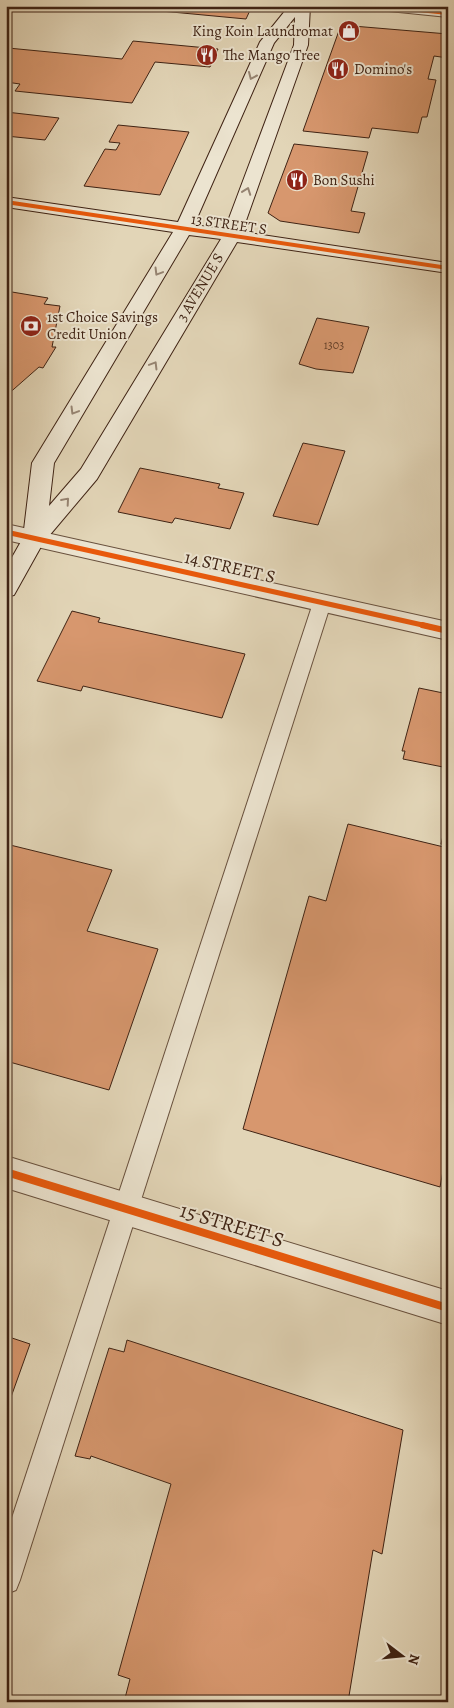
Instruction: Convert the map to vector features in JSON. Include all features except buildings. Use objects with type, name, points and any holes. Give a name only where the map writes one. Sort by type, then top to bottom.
[{"type":"main road","name":"3 AVENUE S","points":[[34,538],[43,463],[183,230],[267,42],[297,6]]},
{"type":"main road","name":"3 AVENUE S","points":[[6,588],[34,538],[89,474],[231,237],[301,45],[303,6]]},
{"type":"main road","points":[[379,6],[448,13]]},
{"type":"main road","name":"13 STREET S","points":[[6,202],[183,230],[448,268]]},
{"type":"main road","name":"14 STREET S","points":[[6,532],[448,631]]},
{"type":"main road","name":"15 STREET S","points":[[6,1172],[448,1308]]},
{"type":"lane","points":[[6,1580],[322,603]]},
{"type":"cycle path","points":[[379,6],[448,13]]},
{"type":"cycle path","points":[[6,202],[448,268]]},
{"type":"cycle path","points":[[6,532],[448,631]]},
{"type":"cycle path","points":[[6,1172],[448,1308]]},
{"type":"place","name":"King Koin Laundromat","points":[[349,31]]},
{"type":"place","name":"The Mango Tree","points":[[207,55]]},
{"type":"place","name":"Domino's","points":[[338,69]]},
{"type":"place","name":"Bon Sushi","points":[[297,180]]},
{"type":"place","name":"1st Choice Savings Credit Union","points":[[31,326]]}]
